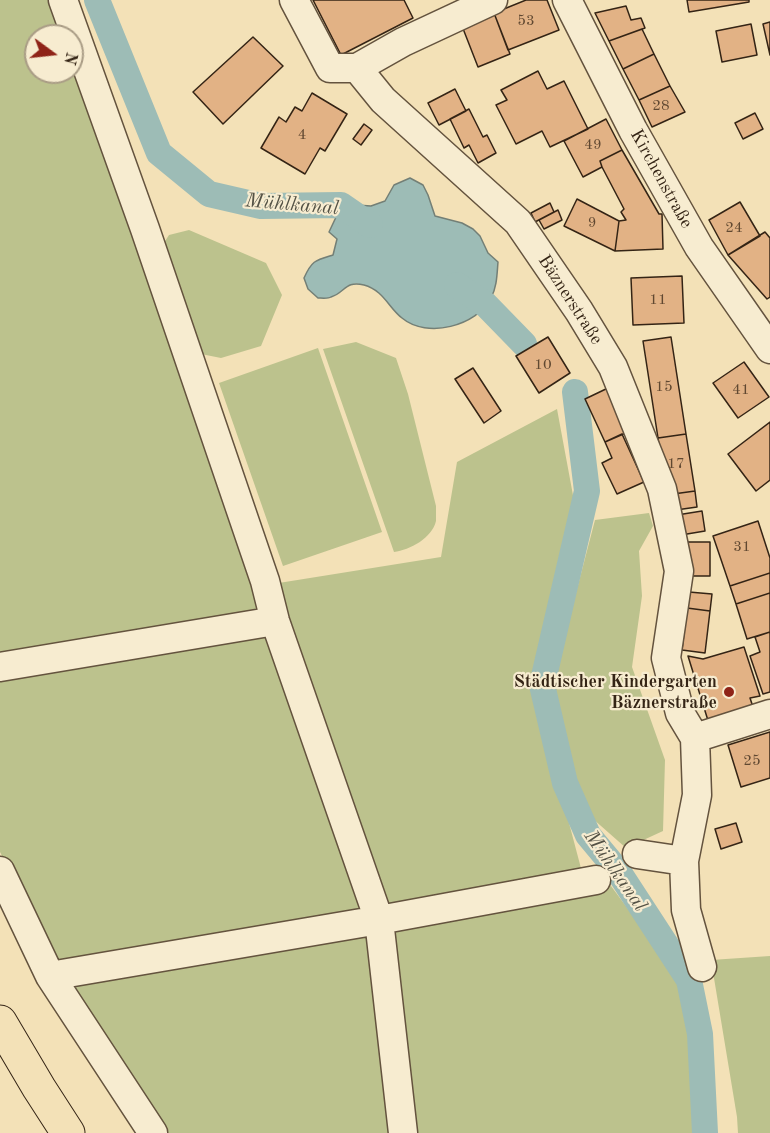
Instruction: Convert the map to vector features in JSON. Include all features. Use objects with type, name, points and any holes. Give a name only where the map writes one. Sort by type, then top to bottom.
[{"type":"main road","points":[[0,1022],[68,1133]]},
{"type":"street","points":[[63,0],[145,229],[265,581],[275,621],[379,920],[404,1133]]},
{"type":"street","points":[[294,0],[330,68],[357,68],[403,42],[494,0]]},
{"type":"street","name":"Kirchenstraße","points":[[567,0],[633,130],[699,247],[770,349]]},
{"type":"street","name":"Bäznerstraße","points":[[357,68],[383,100],[518,222],[579,311],[613,367],[662,489],[679,571],[664,678],[680,713],[695,738],[697,795],[684,861],[686,910],[702,967]]},
{"type":"street","points":[[0,667],[275,621]]},
{"type":"street","points":[[695,738],[770,714]]},
{"type":"street","points":[[637,854],[684,861]]},
{"type":"street","points":[[0,871],[50,976],[153,1133]]},
{"type":"street","points":[[50,976],[379,920],[596,880]]},
{"type":"green space","points":[[0,0],[55,0],[64,24],[24,24],[24,84],[84,84],[84,81],[260,586],[441,557],[457,462],[557,409],[575,506],[532,683],[587,891],[611,886],[685,986],[697,1133],[159,1133],[91,1032],[0,852]]},
{"type":"green space","points":[[189,230],[266,263],[282,295],[261,346],[221,358],[196,353],[160,249],[169,235]]},
{"type":"green space","points":[[356,342],[396,358],[408,394],[436,506],[436,521],[430,533],[420,542],[400,551],[394,552],[323,349]]},
{"type":"green space","points":[[318,348],[382,532],[283,566],[219,383]]},
{"type":"green space","points":[[649,513],[653,526],[639,551],[642,596],[632,667],[665,760],[663,831],[626,848],[584,811],[552,685],[595,520]]},
{"type":"green space","points":[[770,956],[770,1133],[738,1133],[711,960]]},
{"type":"water","points":[[410,178],[423,185],[435,216],[462,223],[473,229],[480,236],[488,253],[498,262],[494,289],[484,308],[475,316],[451,326],[424,328],[412,324],[397,314],[376,291],[364,285],[353,284],[330,298],[318,298],[308,289],[304,278],[315,262],[333,255],[337,239],[329,232],[345,198],[356,205],[371,206],[385,201],[394,185]]},
{"type":"building","points":[[313,0],[404,0],[413,18],[341,55]]},
{"type":"building","points":[[526,0],[547,0],[559,30],[508,50],[494,13]]},
{"type":"building","points":[[687,0],[749,0],[749,2],[689,12]]},
{"type":"building","points":[[626,6],[631,20],[641,18],[645,28],[609,41],[595,13]]},
{"type":"building","points":[[494,13],[510,54],[478,67],[462,26]]},
{"type":"building","points":[[770,22],[770,55],[763,24]]},
{"type":"building","points":[[751,24],[757,55],[722,62],[716,31]]},
{"type":"building","points":[[642,29],[654,54],[623,69],[609,41]]},
{"type":"building","points":[[253,37],[283,66],[223,124],[193,92]]},
{"type":"building","points":[[654,54],[670,86],[639,100],[623,69]]},
{"type":"building","points":[[538,71],[547,89],[564,81],[588,129],[550,147],[542,131],[516,144],[496,105],[507,100],[501,90]]},
{"type":"building","points":[[670,86],[685,112],[652,127],[639,100]]},
{"type":"building","points":[[455,89],[466,111],[439,125],[428,103]]},
{"type":"building","points":[[312,93],[347,114],[325,151],[320,148],[305,174],[261,148],[279,117],[286,122],[295,107],[302,111]]},
{"type":"building","points":[[469,109],[483,137],[487,135],[496,153],[478,163],[469,145],[464,148],[450,119]]},
{"type":"building","points":[[755,113],[763,129],[743,139],[735,123]]},
{"type":"building","points":[[606,119],[622,150],[600,161],[602,167],[583,177],[564,141]]},
{"type":"building","points":[[364,124],[372,130],[361,145],[353,139]]},
{"type":"building","points":[[622,150],[659,214],[662,214],[663,249],[615,251],[619,221],[626,220],[621,212],[624,209],[600,161]]},
{"type":"building","points":[[577,199],[619,221],[615,251],[564,226]]},
{"type":"building","points":[[740,202],[760,236],[728,255],[709,220]]},
{"type":"building","points":[[550,203],[554,212],[535,222],[531,213]]},
{"type":"building","points":[[558,210],[562,220],[544,229],[539,220]]},
{"type":"building","points":[[765,232],[770,238],[770,297],[767,299],[728,255]]},
{"type":"building","points":[[682,276],[684,323],[633,325],[631,278]]},
{"type":"building","points":[[548,337],[570,373],[539,393],[516,356]]},
{"type":"building","points":[[671,337],[686,434],[658,438],[643,341]]},
{"type":"building","points":[[744,362],[769,397],[738,418],[713,383]]},
{"type":"building","points":[[473,368],[501,411],[484,423],[455,379]]},
{"type":"building","points":[[608,388],[628,432],[605,442],[585,399]]},
{"type":"building","points":[[770,422],[770,480],[756,491],[728,454]]},
{"type":"building","points":[[622,434],[644,482],[617,494],[602,463],[612,458],[605,442]]},
{"type":"building","points":[[686,434],[695,491],[666,495],[658,438]]},
{"type":"building","points":[[695,491],[697,507],[669,511],[666,495]]},
{"type":"building","points":[[702,511],[705,531],[681,535],[677,515]]},
{"type":"building","points":[[758,521],[770,558],[770,573],[730,586],[713,536]]},
{"type":"building","points":[[687,542],[710,542],[710,576],[687,576]]},
{"type":"building","points":[[770,573],[770,593],[736,604],[730,586]]},
{"type":"building","points":[[689,592],[712,594],[710,611],[687,608]]},
{"type":"building","points":[[770,593],[770,632],[747,639],[736,604]]},
{"type":"building","points":[[687,608],[710,611],[705,653],[682,650]]},
{"type":"building","points":[[770,632],[770,692],[763,694],[750,656],[760,652],[755,637]]},
{"type":"building","points":[[744,647],[760,696],[750,698],[755,713],[710,727],[688,656],[703,659]]},
{"type":"building","points":[[770,732],[770,778],[741,787],[728,745]]},
{"type":"building","points":[[736,823],[742,842],[721,849],[715,829]]},
{"type":"waterway","name":"Mühlkanal","points":[[97,0],[159,153],[209,194],[261,206],[341,205],[370,225]]},
{"type":"waterway","name":"Mühlkanal","points":[[457,285],[486,305],[524,344]]},
{"type":"waterway","name":"Mühlkanal","points":[[575,392],[587,491],[542,685],[565,783],[588,835],[618,871],[689,980],[700,1034],[705,1133]]},
{"type":"place","name":"Städtischer Kindergarten Bäznerstraße","points":[[729,692]]}]
